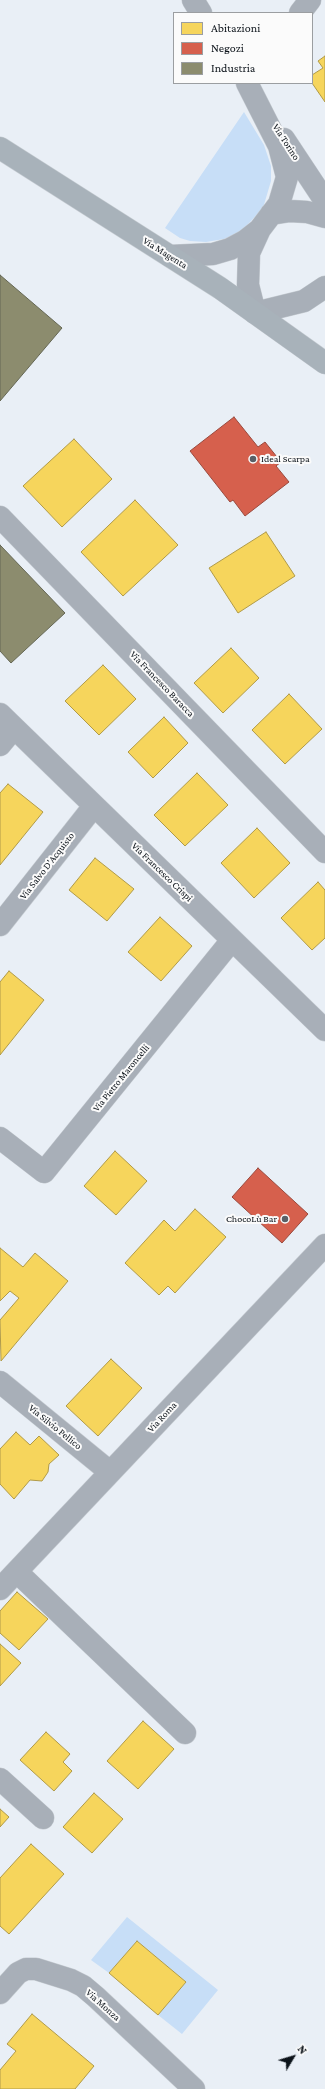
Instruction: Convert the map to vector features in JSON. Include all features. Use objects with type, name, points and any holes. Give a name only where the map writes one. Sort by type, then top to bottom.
[{"type":"main road","name":"Via Magenta","points":[[0,148],[220,288],[325,363]]},
{"type":"street","points":[[193,0],[200,12]]},
{"type":"street","points":[[301,12],[310,0]]},
{"type":"street","points":[[248,84],[279,146],[285,163],[287,176],[279,204],[254,239],[248,267],[248,285],[255,314],[304,301],[325,288]]},
{"type":"street","name":"Via Torino","points":[[248,84],[325,201]]},
{"type":"street","points":[[170,256],[213,254],[230,249],[245,242],[266,222],[290,211],[307,212],[325,217]]},
{"type":"street","name":"Via Francesco Baracca","points":[[0,516],[325,852]]},
{"type":"street","points":[[0,745],[7,721]]},
{"type":"street","name":"Via Francesco Crispi","points":[[7,721],[325,1030]]},
{"type":"street","name":"Via Salvo D'Acquisto","points":[[0,925],[94,806]]},
{"type":"street","name":"Via Pietro Maroncelli","points":[[0,1138],[44,1172],[232,940]]},
{"type":"street","name":"Via Roma","points":[[0,1589],[325,1246]]},
{"type":"street","name":"Via Silvio Pellico","points":[[0,1382],[110,1472]]},
{"type":"street","points":[[16,1572],[185,1733]]},
{"type":"street","points":[[0,1779],[44,1818]]},
{"type":"street","name":"Via Monza","points":[[0,1993],[18,1973],[26,1969],[36,1969],[71,1980],[83,1986],[194,2089]]},
{"type":"shaded area","points":[[244,112],[264,145],[271,166],[271,181],[263,208],[240,233],[224,239],[206,242],[190,241],[180,238],[165,228]]},
{"type":"shaded area","points":[[127,1917],[218,1990],[182,2034],[158,2015],[186,1982],[137,1941],[109,1973],[91,1960]]},
{"type":"building: Abitazioni","points":[[325,56],[325,102],[313,84],[313,74],[323,68],[318,61]]},
{"type":"building: Abitazioni","points":[[74,439],[112,479],[62,527],[23,486]]},
{"type":"building: Abitazioni","points":[[135,500],[178,545],[123,596],[81,552]]},
{"type":"building: Abitazioni","points":[[266,532],[295,576],[238,613],[209,568]]},
{"type":"building: Abitazioni","points":[[231,648],[259,678],[223,713],[194,683]]},
{"type":"building: Abitazioni","points":[[103,665],[136,699],[99,735],[65,701]]},
{"type":"building: Abitazioni","points":[[289,694],[322,729],[285,764],[252,730]]},
{"type":"building: Abitazioni","points":[[164,717],[188,743],[153,778],[128,752]]},
{"type":"building: Abitazioni","points":[[197,773],[228,805],[185,846],[154,815]]},
{"type":"building: Abitazioni","points":[[8,784],[43,812],[0,865],[0,793]]},
{"type":"building: Abitazioni","points":[[257,828],[290,863],[254,898],[221,863]]},
{"type":"building: Abitazioni","points":[[95,858],[134,889],[107,921],[69,890]]},
{"type":"building: Abitazioni","points":[[318,882],[325,890],[325,938],[312,950],[281,918]]},
{"type":"building: Abitazioni","points":[[160,917],[192,946],[161,981],[128,952]]},
{"type":"building: Abitazioni","points":[[9,971],[44,1000],[0,1055],[0,982]]},
{"type":"building: Abitazioni","points":[[115,1151],[147,1181],[116,1215],[84,1186]]},
{"type":"building: Abitazioni","points":[[195,1209],[226,1237],[175,1293],[168,1286],[159,1295],[125,1263],[164,1220],[175,1231]]},
{"type":"building: Abitazioni","points":[[0,1248],[23,1267],[35,1253],[68,1281],[1,1361],[0,1320],[19,1298],[10,1291],[0,1301]]},
{"type":"building: Abitazioni","points":[[111,1359],[142,1388],[98,1436],[66,1406]]},
{"type":"building: Abitazioni","points":[[16,1432],[30,1445],[39,1436],[59,1455],[49,1464],[48,1472],[42,1481],[30,1480],[14,1499],[0,1484],[0,1449]]},
{"type":"building: Abitazioni","points":[[17,1592],[48,1619],[19,1650],[0,1633],[0,1611]]},
{"type":"building: Abitazioni","points":[[0,1644],[21,1663],[0,1686]]},
{"type":"building: Abitazioni","points":[[143,1721],[174,1749],[138,1789],[107,1761]]},
{"type":"building: Abitazioni","points":[[46,1732],[70,1754],[63,1762],[72,1771],[54,1791],[20,1760]]},
{"type":"building: Abitazioni","points":[[94,1793],[123,1819],[92,1853],[63,1827]]},
{"type":"building: Abitazioni","points":[[0,1809],[9,1817],[0,1827]]},
{"type":"building: Abitazioni","points":[[31,1844],[64,1874],[9,1934],[0,1926],[0,1878]]},
{"type":"building: Abitazioni","points":[[137,1941],[186,1982],[158,2015],[109,1973]]},
{"type":"building: Abitazioni","points":[[32,2014],[94,2066],[75,2089],[0,2089],[0,2070],[16,2051],[7,2044]]},
{"type":"building: Negozi","points":[[234,417],[258,447],[265,442],[281,462],[276,466],[289,482],[245,516],[233,500],[230,502],[190,451]]},
{"type":"building: Negozi","points":[[258,1168],[308,1214],[282,1243],[232,1197]]},
{"type":"building: Industria","points":[[0,275],[62,328],[0,401]]},
{"type":"building: Industria","points":[[0,545],[65,613],[11,663],[0,651]]},
{"type":"place","name":"Ideal Scarpa","points":[[253,459]]},
{"type":"place","name":"ChocoLù Bar","points":[[285,1219]]}]
